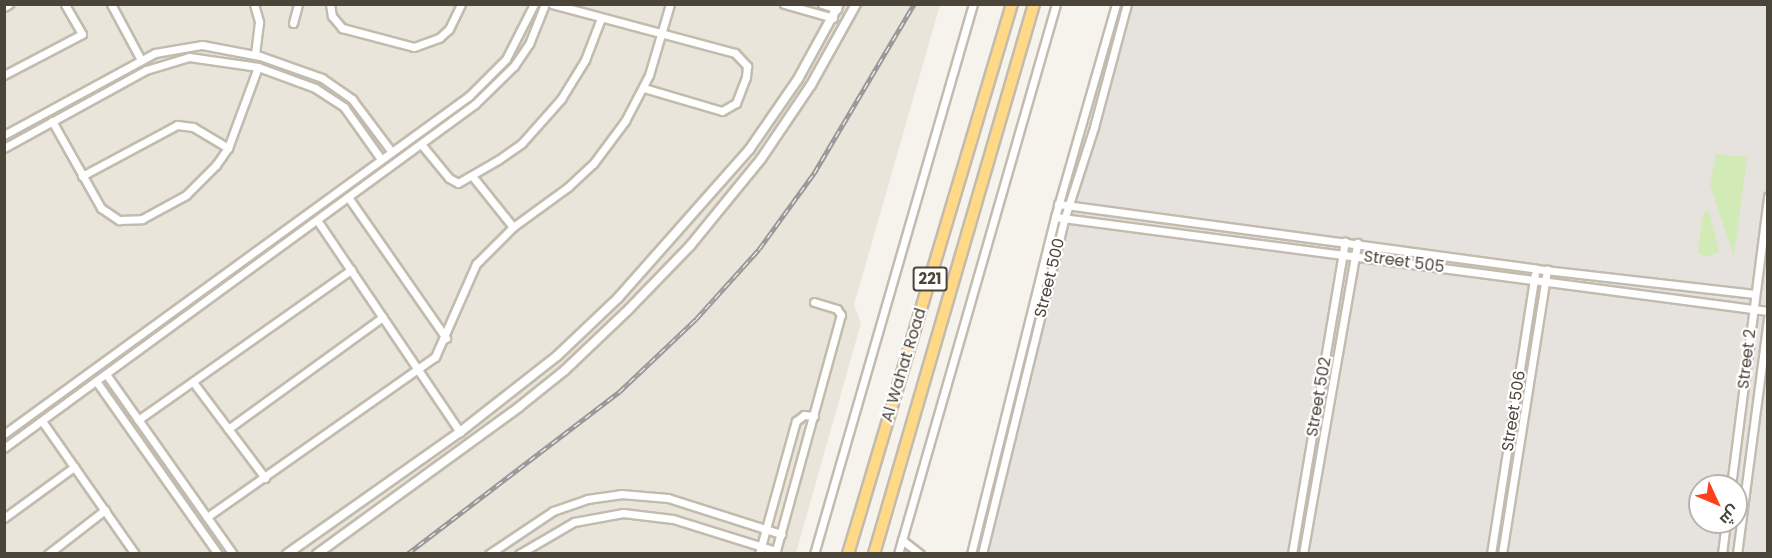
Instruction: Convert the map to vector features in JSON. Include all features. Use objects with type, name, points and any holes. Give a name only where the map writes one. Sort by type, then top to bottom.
[{"type":"highway","name":"Al Wahat Road","points":[[848,554],[1012,4]]},
{"type":"highway","name":"Al Wahat Road","points":[[874,554],[1034,4]]},
{"type":"street","points":[[4,7],[9,4]]},
{"type":"street","points":[[4,75],[82,34],[65,4]]},
{"type":"street","points":[[111,4],[141,60]]},
{"type":"street","points":[[254,4],[259,22],[255,55]]},
{"type":"street","points":[[293,23],[298,4]]},
{"type":"street","points":[[330,4],[332,15],[342,28],[414,47],[439,38],[449,29],[461,4]]},
{"type":"street","points":[[4,434],[490,77],[520,38],[534,4]]},
{"type":"street","points":[[4,448],[421,144],[498,84],[529,44],[545,4]]},
{"type":"street","points":[[552,4],[735,53],[747,66],[747,77],[736,103],[722,111],[644,88]]},
{"type":"street","points":[[207,518],[419,371],[435,357],[446,338],[476,264],[513,227],[568,188],[593,164],[644,88],[669,4]]},
{"type":"street","points":[[784,4],[832,18]]},
{"type":"street","points":[[287,554],[460,432],[509,394],[557,356],[625,291],[729,176],[798,79],[838,7],[822,4]]},
{"type":"street","points":[[317,554],[566,370],[690,246],[782,129],[856,4]]},
{"type":"street","name":"Al Wahat Road","points":[[814,554],[973,4]]},
{"type":"street","name":"221","points":[[898,554],[1056,4]]},
{"type":"street","name":"Street 500","points":[[971,554],[1058,204],[1116,4]]},
{"type":"street","name":"Street 500","points":[[982,554],[1065,217],[1094,127],[1127,4]]},
{"type":"street","points":[[421,144],[453,181],[473,177],[522,142],[561,99],[585,60],[601,18]]},
{"type":"street","points":[[4,135],[141,60],[186,45],[255,55],[306,71],[338,88],[352,99],[391,151]]},
{"type":"street","points":[[4,148],[167,61],[199,58],[258,67],[315,88],[344,107],[381,159]]},
{"type":"street","points":[[52,122],[101,208],[120,220],[131,221],[186,195],[216,165],[228,148],[258,67]]},
{"type":"street","points":[[82,176],[177,125],[193,127],[228,148]]},
{"type":"street","points":[[473,177],[513,227]]},
{"type":"street","name":"Street 2","points":[[1732,474],[1767,196]]},
{"type":"street","points":[[348,197],[446,338]]},
{"type":"street","name":"Street 505","points":[[1058,204],[1344,241],[1536,269],[1755,294]]},
{"type":"street","name":"Street 505","points":[[1055,217],[1355,254],[1767,311]]},
{"type":"street","points":[[317,219],[460,432]]},
{"type":"street","name":"Street 502","points":[[1292,554],[1344,241]]},
{"type":"street","name":"Street 502","points":[[1304,554],[1357,243]]},
{"type":"street","name":"Street 506","points":[[1491,554],[1536,269]]},
{"type":"street","points":[[138,420],[351,270]]},
{"type":"street","name":"Street 506","points":[[1502,554],[1547,270]]},
{"type":"street","points":[[519,554],[574,522],[623,513],[672,519],[760,550],[776,552],[841,315],[837,309],[814,302]]},
{"type":"street","points":[[228,429],[383,317]]},
{"type":"street","name":"Street 2","points":[[1737,554],[1767,317]]},
{"type":"street","points":[[106,374],[233,554]]},
{"type":"street","points":[[96,381],[218,554]]},
{"type":"street","points":[[193,381],[264,478]]},
{"type":"street","points":[[509,394],[519,406]]},
{"type":"street","points":[[760,550],[796,421],[804,415],[814,416]]},
{"type":"street","points":[[42,421],[135,554]]},
{"type":"street","points":[[4,518],[74,467]]},
{"type":"street","points":[[489,554],[553,511],[598,497],[621,494],[668,498],[781,534]]},
{"type":"street","points":[[983,502],[994,505]]},
{"type":"street","points":[[48,554],[105,510]]},
{"type":"street","points":[[1722,554],[1724,534]]},
{"type":"street","points":[[902,540],[920,554]]},
{"type":"shaded area","points":[[4,5],[940,5],[854,305],[861,323],[796,553],[5,553]]},
{"type":"shaded area","points":[[1127,5],[1767,5],[1767,553],[986,554],[1067,223]]},
{"type":"green space","points":[[1716,154],[1747,157],[1734,256],[1710,185]]},
{"type":"green space","points":[[1709,210],[1719,252],[1706,257],[1698,253],[1703,214]]},
{"type":"railway","points":[[407,554],[619,392],[696,319],[759,249],[814,173],[914,4]]}]
